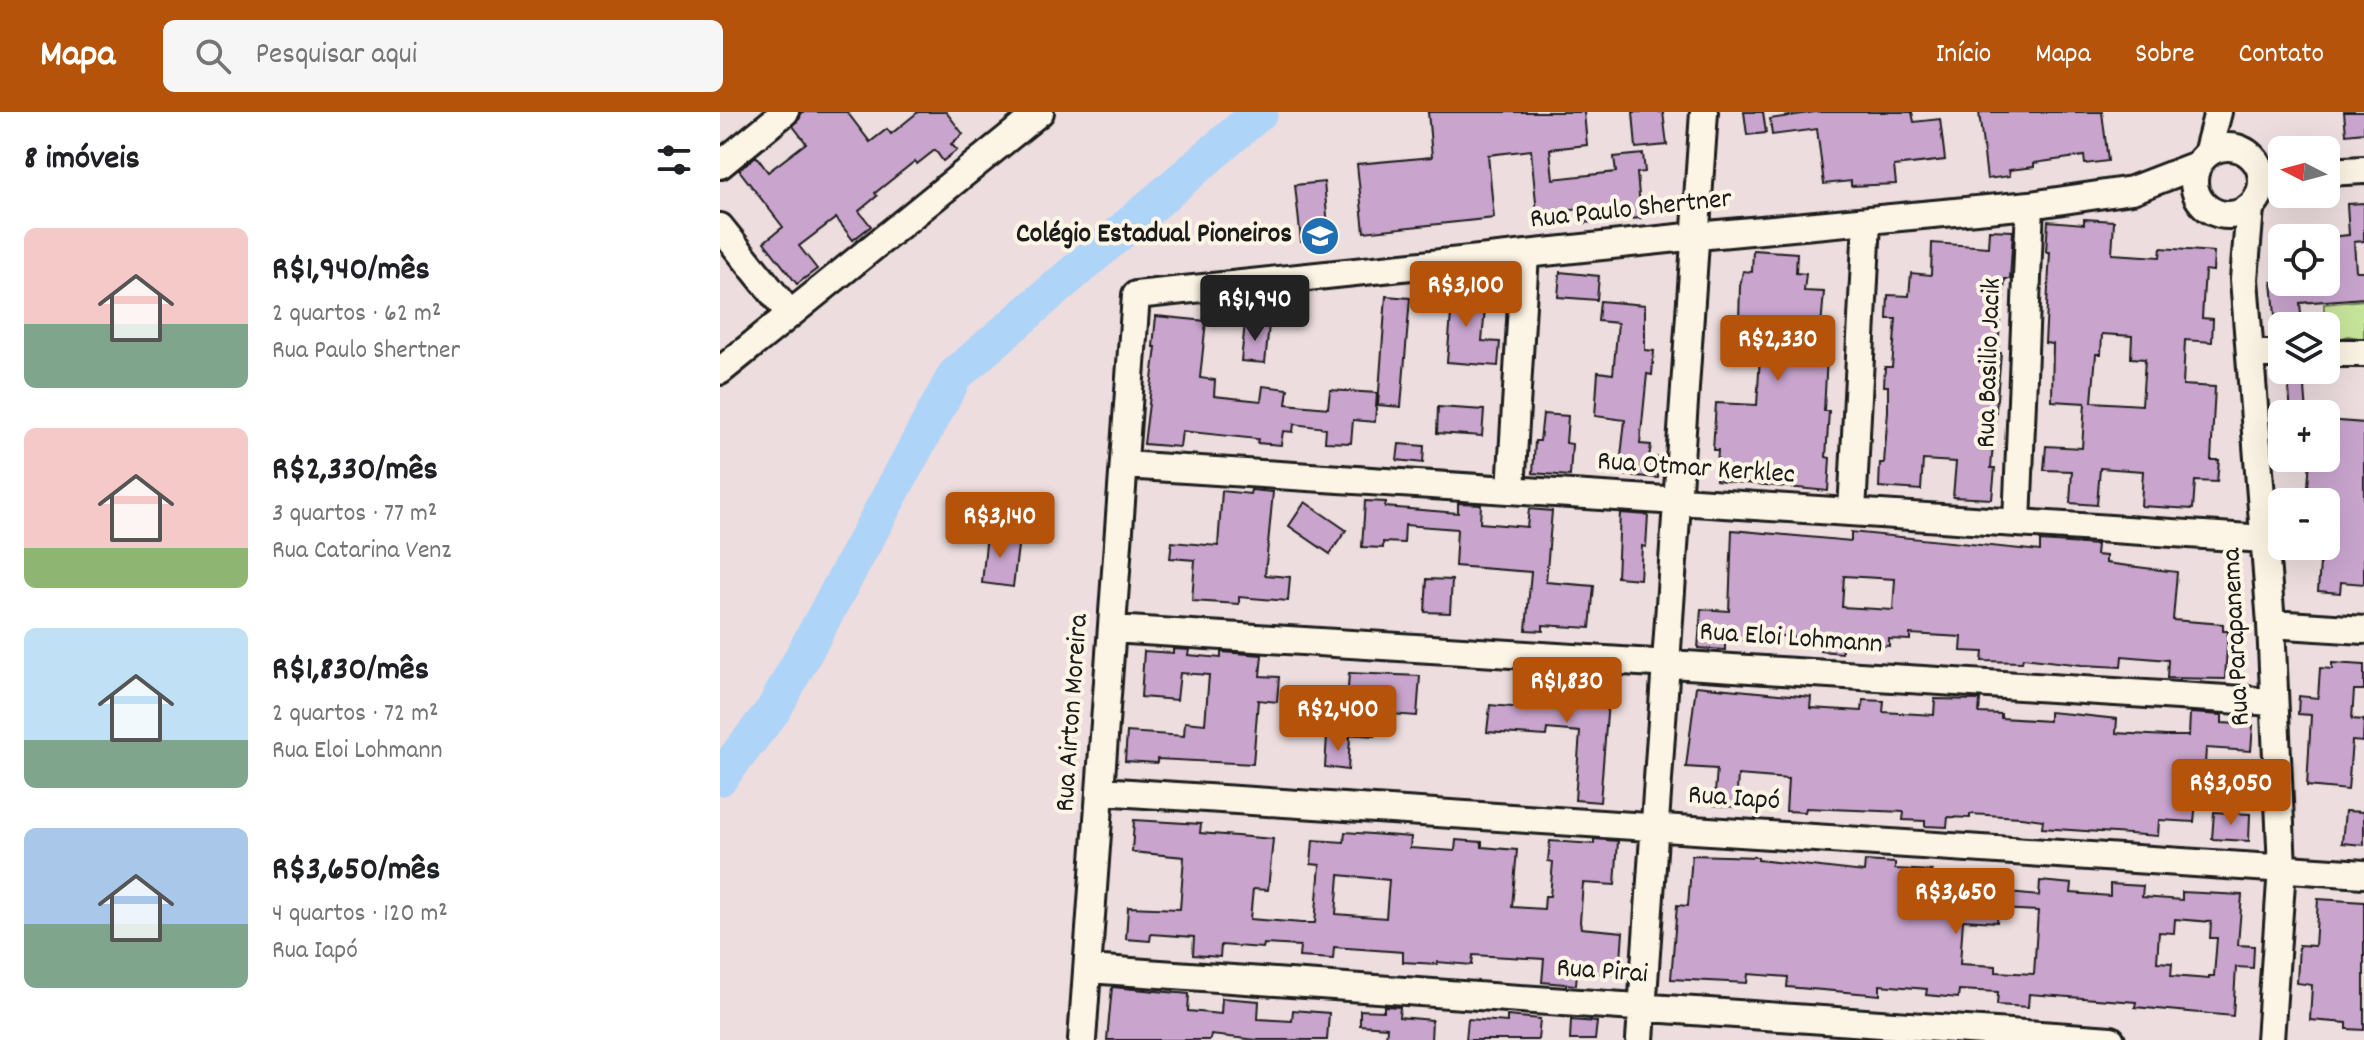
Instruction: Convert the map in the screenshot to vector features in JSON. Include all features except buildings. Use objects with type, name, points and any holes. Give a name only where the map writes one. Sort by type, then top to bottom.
[{"type":"street","points":[[720,165],[785,112]]},
{"type":"street","points":[[720,371],[1040,112]]},
{"type":"street","points":[[1640,1040],[1704,112]]},
{"type":"street","points":[[2218,112],[2194,183],[2209,207],[2230,216],[2264,195],[2263,182],[2228,112]]},
{"type":"street","points":[[2202,160],[2217,148],[2268,161]]},
{"type":"street","name":"Rua Paulo Shertner","points":[[1136,295],[1697,236],[2030,205],[2132,190],[2202,160]]},
{"type":"street","points":[[2340,171],[2364,170]]},
{"type":"street","name":"Rua Paulo Shertner","points":[[2132,190],[2209,207]]},
{"type":"street","name":"Rua Parapanema","points":[[2264,195],[2244,279],[2271,624],[2282,868],[2270,1040]]},
{"type":"street","name":"Rua Basilio Jacik","points":[[2017,523],[2030,205]]},
{"type":"street","name":"Rua Parapanema","points":[[2209,207],[2244,279]]},
{"type":"street","points":[[1852,512],[1867,222]]},
{"type":"street","points":[[720,227],[790,314]]},
{"type":"street","points":[[1511,490],[1525,254]]},
{"type":"street","name":"Rua Airton Moreira","points":[[1082,1040],[1136,295]]},
{"type":"street","points":[[2340,353],[2364,353]]},
{"type":"street","points":[[2251,354],[2268,354]]},
{"type":"street","name":"Rua Otmar Kerklec","points":[[1124,465],[2265,539]]},
{"type":"street","points":[[2271,624],[2364,630]]},
{"type":"street","name":"Rua Eloi Lohmann","points":[[1112,629],[2274,702]]},
{"type":"street","name":"Rua Iapó","points":[[1100,791],[2364,874]]},
{"type":"street","name":"Rua Pirai","points":[[1088,969],[2111,1040]]},
{"type":"green space","points":[[2364,300],[2364,339],[2348,336],[2340,339],[2340,312],[2324,312],[2324,304]]},
{"type":"waterway","points":[[720,778],[774,709],[955,375],[1260,112]]},
{"type":"place","name":"Colégio Estadual Pioneiros","points":[[1320,236]]}]
